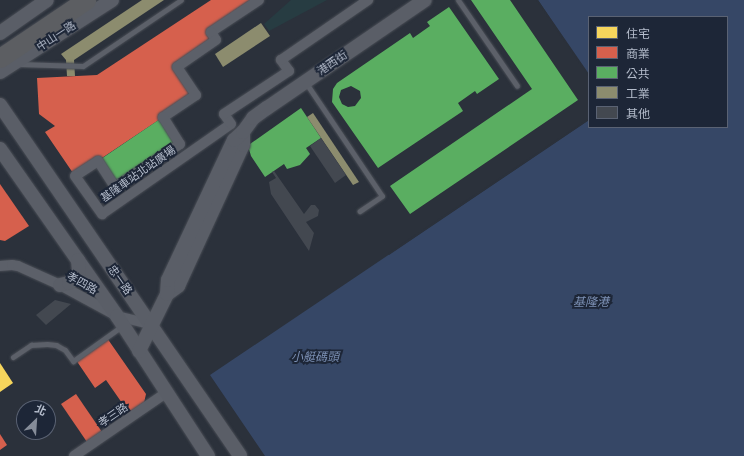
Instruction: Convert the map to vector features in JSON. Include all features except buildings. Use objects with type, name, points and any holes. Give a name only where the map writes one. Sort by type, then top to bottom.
[{"type":"highway","points":[[6,61],[63,16],[86,0]]},
{"type":"street","points":[[0,33],[47,0]]},
{"type":"street","name":"中山一路","points":[[0,72],[6,61],[112,0]]},
{"type":"street","name":"基隆車站北站廣場","points":[[259,0],[211,32],[216,40],[177,66],[196,95],[163,117],[180,144],[115,187],[98,161],[75,176],[102,214],[231,124],[224,114],[289,71],[281,60],[368,0]]},
{"type":"street","name":"港西街","points":[[139,351],[167,294],[178,286],[243,145],[244,132],[249,122],[258,114],[425,0]]},
{"type":"street","name":"忠一路","points":[[0,105],[152,325],[240,456]]},
{"type":"street","points":[[0,149],[120,321],[208,456]]},
{"type":"street","points":[[60,285],[69,283],[77,278],[80,271],[78,260]]},
{"type":"street","name":"孝四路","points":[[0,266],[12,264],[60,285],[120,321],[152,325]]},
{"type":"street","name":"孝三路","points":[[74,456],[166,393]]},
{"type":"lane","points":[[6,61],[83,66],[181,0]]},
{"type":"lane","points":[[458,0],[517,86]]},
{"type":"lane","points":[[305,82],[382,196],[360,211]]},
{"type":"lane","points":[[13,357],[31,345],[47,344],[56,345],[65,350],[73,361],[120,321]]},
{"type":"green space","points":[[291,0],[327,0],[269,31],[264,24]]},
{"type":"water","name":"基隆港","points":[[538,0],[744,0],[744,456],[265,456],[210,375],[588,121],[588,128],[728,128],[728,16],[588,16],[588,73]]},
{"type":"pier","points":[[536,0],[538,0],[587,75]]},
{"type":"pier","points":[[588,119],[588,121],[389,255],[388,253]]},
{"type":"water label","name":"小艇碼頭","points":[[315,358]]}]
